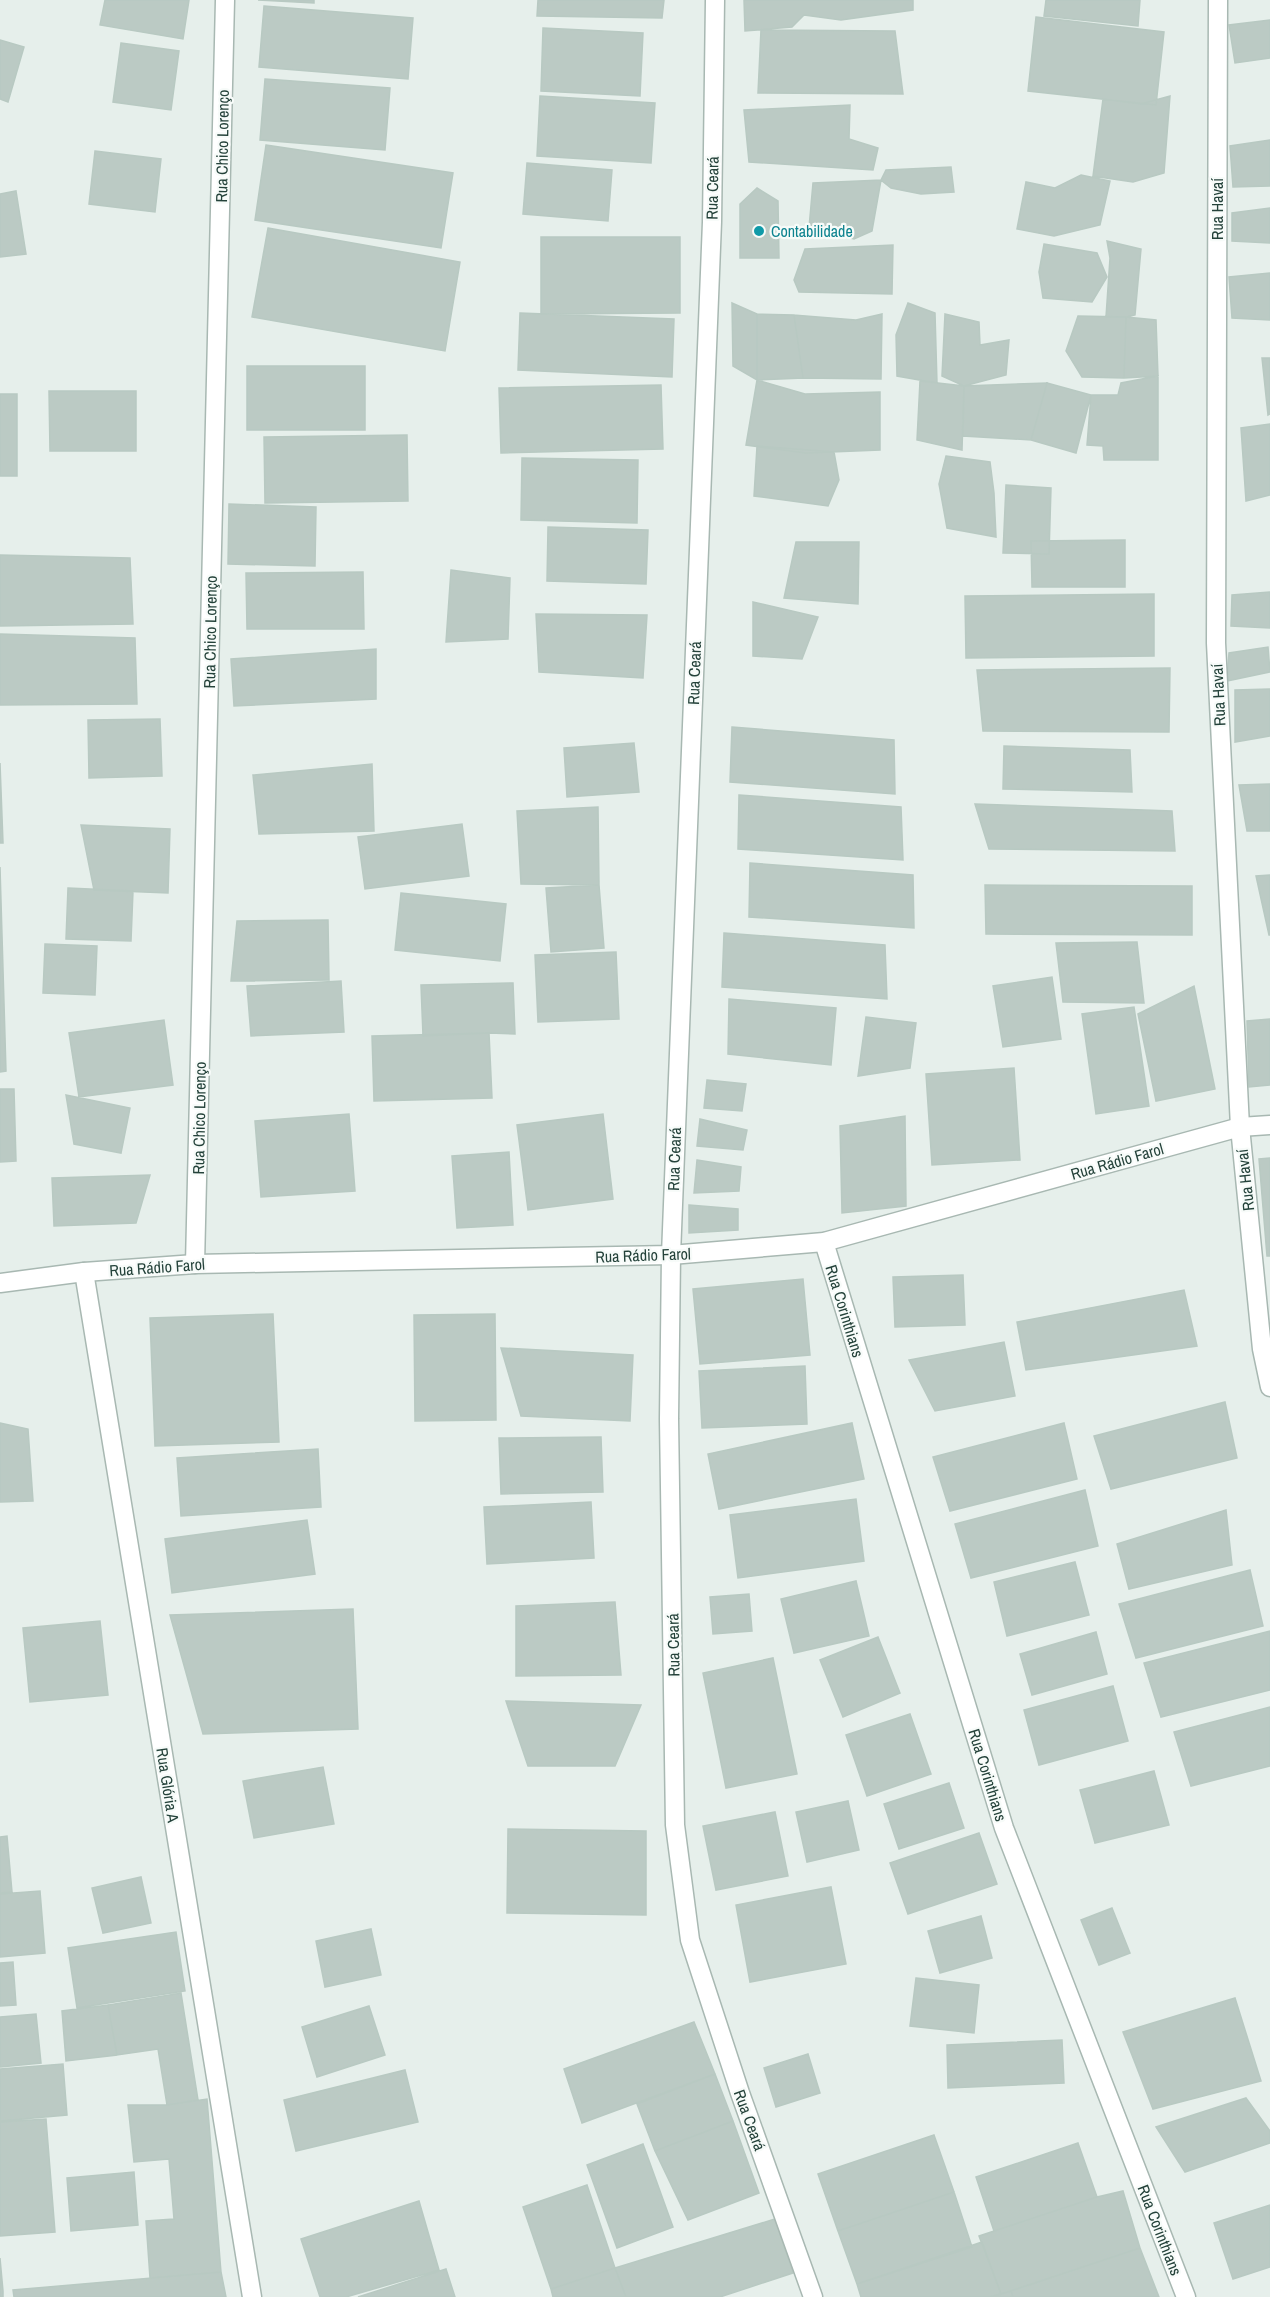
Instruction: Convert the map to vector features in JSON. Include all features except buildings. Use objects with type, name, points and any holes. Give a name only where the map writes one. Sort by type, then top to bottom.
[{"type":"street","name":"Rua Chico Lorenço","points":[[195,1264],[225,0]]},
{"type":"street","name":"Rua Ceará","points":[[715,0],[712,222],[670,1255],[669,1419],[675,1825],[690,1940],[740,2092],[813,2297]]},
{"type":"street","name":"Rua Havaí","points":[[1218,0],[1216,643],[1240,1127],[1262,1349],[1270,1387]]},
{"type":"street","name":"Rua Rádio Farol","points":[[0,1282],[84,1272],[195,1264],[670,1255],[824,1242],[1240,1127],[1270,1125]]},
{"type":"street","name":"Rua Corinthians","points":[[824,1242],[1004,1828],[1186,2297]]},
{"type":"street","name":"Rua Glória A","points":[[84,1272],[252,2297]]},
{"type":"place","name":"Contabilidade","points":[[759,231]]}]
